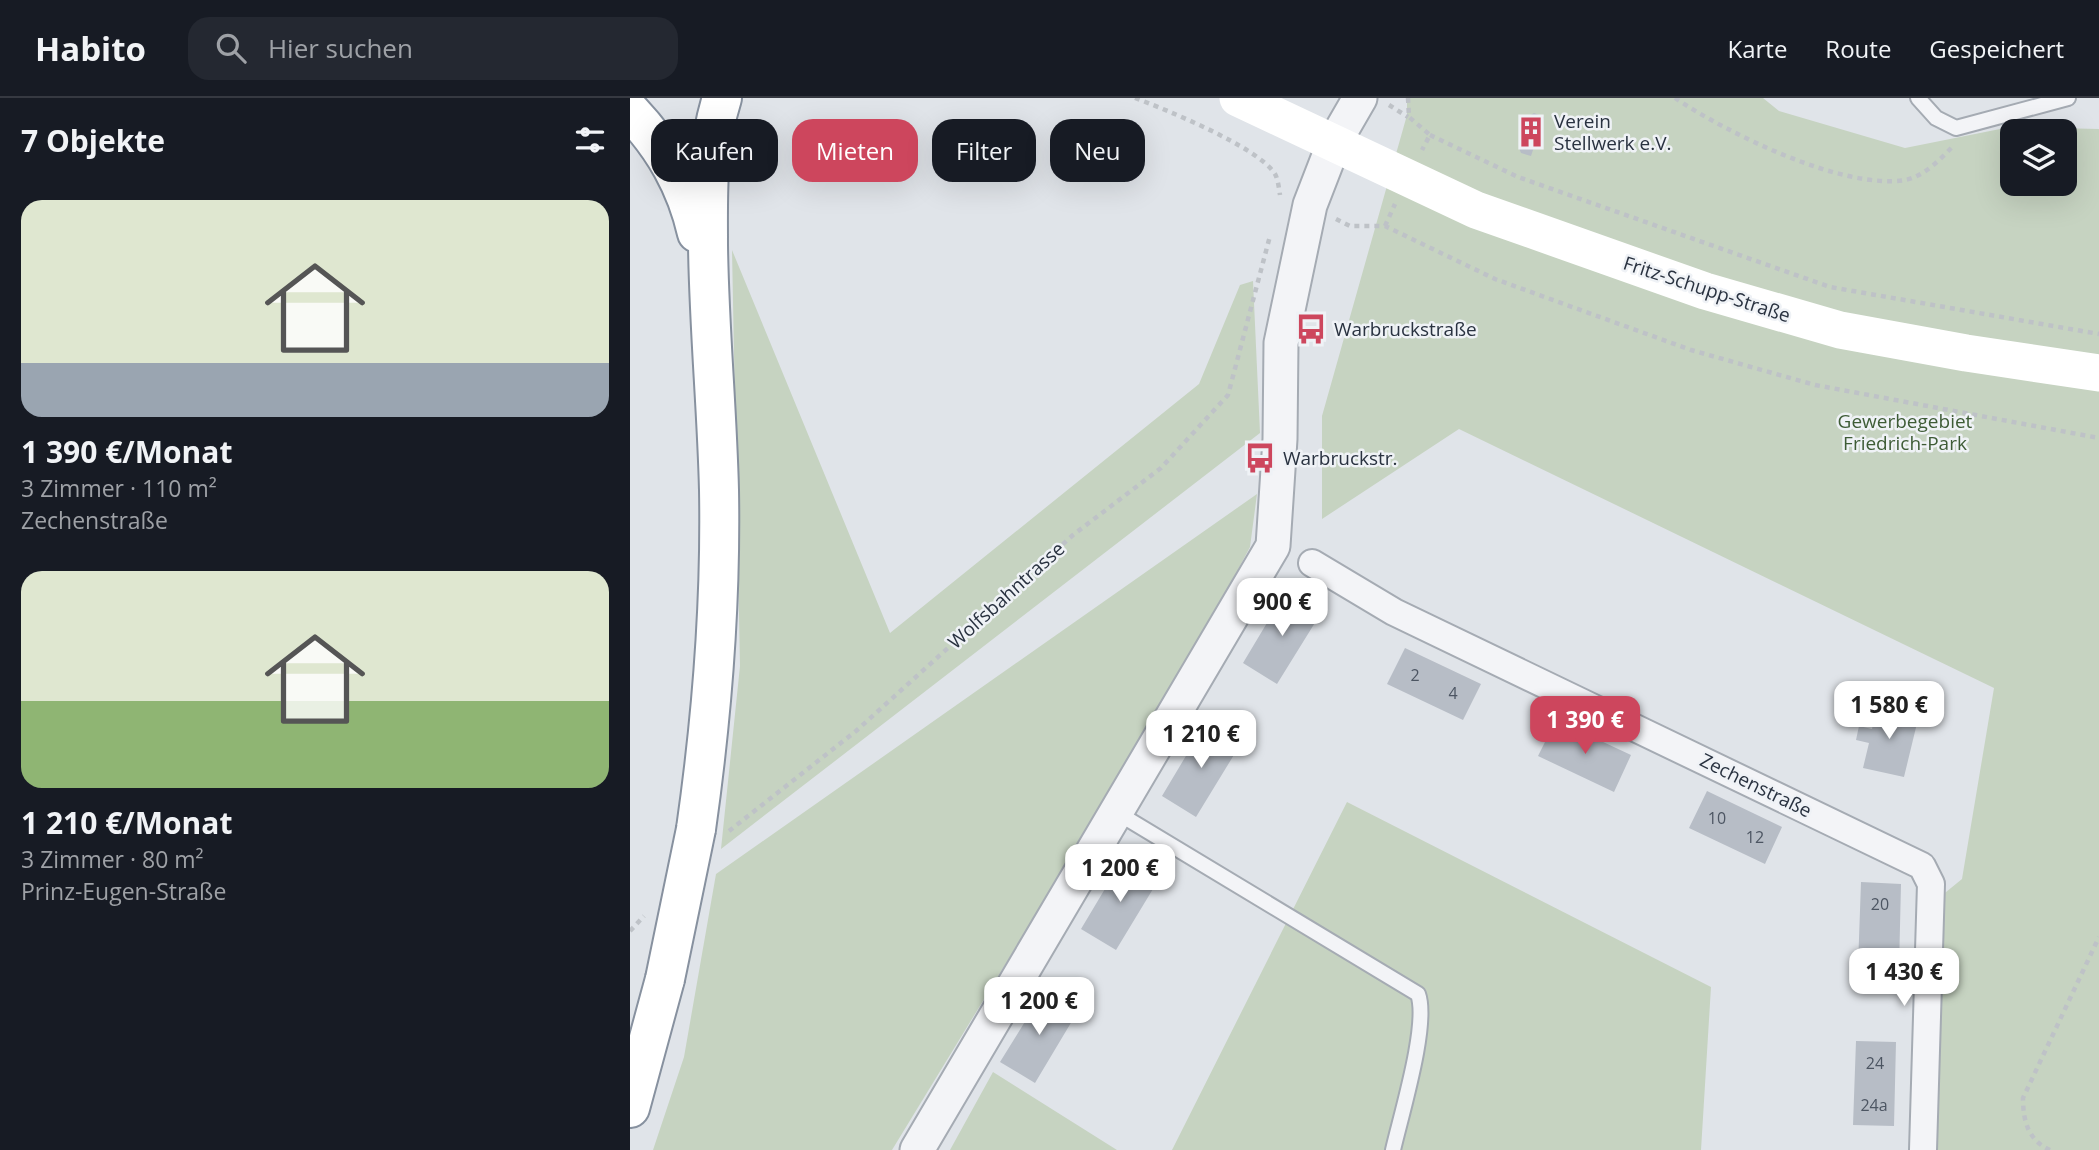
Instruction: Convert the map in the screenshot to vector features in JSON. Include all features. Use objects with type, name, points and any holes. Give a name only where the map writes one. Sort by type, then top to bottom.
[{"type":"highway","points":[[630,1108],[709,834],[708,750],[719,590],[719,489],[709,286],[707,161],[722,98]]},
{"type":"highway","points":[[630,111],[656,139],[676,171],[693,216],[709,286]]},
{"type":"main road","points":[[1238,98],[1334,143]]},
{"type":"main road","name":"Fritz-Schupp-Straße","points":[[1334,143],[1476,210],[1705,291],[1840,330],[2099,373]]},
{"type":"street","points":[[917,1150],[1273,546],[1280,439],[1281,343],[1310,205],[1334,143],[1360,98]]},
{"type":"street","name":"Zechenstraße","points":[[1312,563],[1394,612],[1922,866],[1931,884],[1923,1150]]},
{"type":"lane","points":[[1918,98],[1936,118],[1956,128],[2068,98]]},
{"type":"lane","points":[[1116,813],[1418,994],[1421,1004],[1420,1027],[1393,1150]]},
{"type":"path","points":[[1135,98],[1179,114],[1260,159],[1276,175],[1280,196]]},
{"type":"path","points":[[1377,98],[1409,117]]},
{"type":"path","points":[[1675,98],[1707,120],[1785,155],[1866,180],[1907,180],[1937,163],[1959,140]]},
{"type":"path","points":[[1430,135],[1518,177],[1830,287],[2099,334]]},
{"type":"path","name":"Wolfsbahntrasse","points":[[709,834],[856,731],[1073,535],[1161,468],[1228,395],[1273,223]]},
{"type":"path","points":[[1385,226],[1495,279],[1691,350],[1815,385],[2099,438]]},
{"type":"path","points":[[630,931],[648,912]]},
{"type":"path","points":[[2050,1150],[2039,1145],[2029,1132],[2023,1116],[2023,1098],[2099,937]]},
{"type":"green space","name":"Gewerbegebiet Friedrich-Park","points":[[1407,98],[1763,98],[1779,111],[1905,148],[2000,129],[2000,196],[2077,196],[2077,129],[2099,129],[2099,1150],[1929,1150],[1935,901],[1962,879],[1994,688],[1459,429],[1322,519],[1322,416],[1407,115]]},
{"type":"green space","points":[[732,250],[890,633],[1199,384],[1240,285],[1253,281],[1260,433],[721,849],[740,666]]},
{"type":"green space","points":[[1257,494],[1250,547],[1183,673],[892,1150],[653,1150],[684,1057],[716,874]]},
{"type":"green space","points":[[1347,802],[1711,987],[1701,1150],[1172,1150]]},
{"type":"green space","points":[[993,1072],[1117,1150],[950,1150]]},
{"type":"building","name":"Verein Stellwerk e.V.","points":[[1534,113],[1544,117],[1531,156],[1521,153],[1519,148],[1529,116]]},
{"type":"building","points":[[1286,591],[1321,613],[1277,684],[1243,663]]},
{"type":"building","points":[[1405,648],[1481,684],[1463,720],[1387,684]]},
{"type":"building","points":[[1877,705],[1919,715],[1904,777],[1863,768],[1869,743],[1856,740],[1859,726],[1872,729]]},
{"type":"building","points":[[1556,720],[1631,755],[1614,792],[1538,756]]},
{"type":"building","points":[[1205,724],[1240,745],[1196,817],[1162,796]]},
{"type":"building","points":[[1707,791],[1782,827],[1765,864],[1689,828]]},
{"type":"building","points":[[1124,857],[1159,879],[1116,950],[1081,929]]},
{"type":"building","points":[[1861,882],[1901,884],[1899,968],[1858,967]]},
{"type":"building","points":[[1044,991],[1078,1011],[1035,1083],[1000,1062]]},
{"type":"building","points":[[1856,1041],[1896,1042],[1894,1126],[1853,1125]]},
{"type":"place","name":"Verein Stellwerk e.V.","points":[[1531,132]]},
{"type":"place","name":"Warbruckstraße","points":[[1311,329]]},
{"type":"place","name":"Warbruckstr.","points":[[1260,458]]}]
